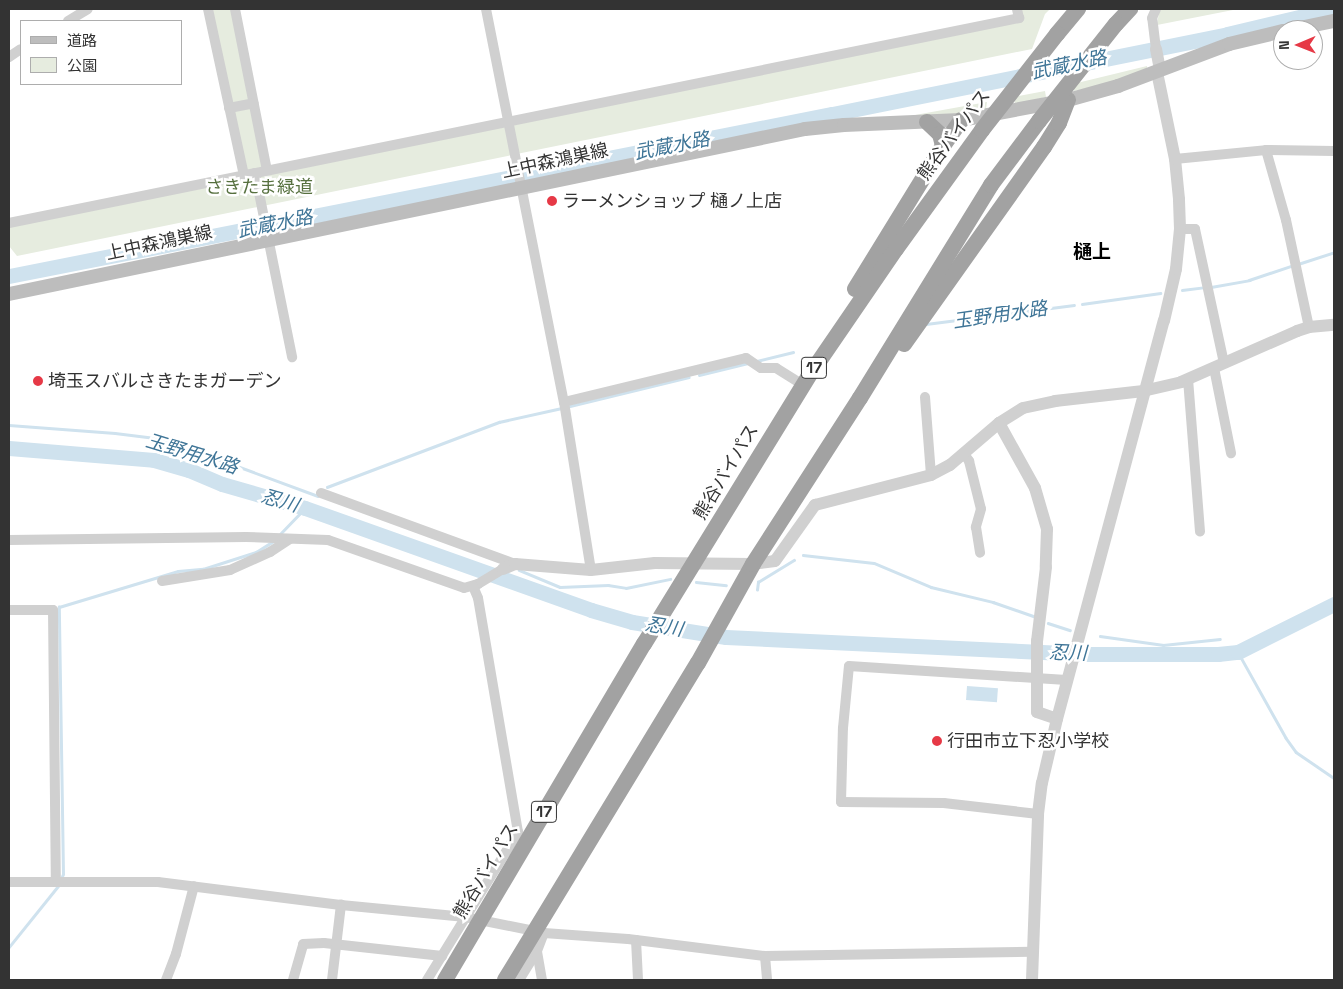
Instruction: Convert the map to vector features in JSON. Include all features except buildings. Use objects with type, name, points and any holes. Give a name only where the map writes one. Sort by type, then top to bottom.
[{"type":"highway","name":"熊谷バイパス","points":[[445,980],[473,918],[807,379],[896,249],[982,130],[1078,9]]},
{"type":"highway","points":[[505,980],[540,932],[698,663],[753,564],[860,398],[990,185],[1116,24],[1130,9]]},
{"type":"highway","points":[[860,398],[877,384],[1044,146],[1059,123],[1068,100]]},
{"type":"highway","name":"17","points":[[807,379],[821,344],[961,120]]},
{"type":"highway","points":[[927,122],[940,134],[943,146]]},
{"type":"main road","name":"上中森鴻巣線","points":[[9,294],[269,235],[522,183],[804,129],[844,125],[961,120],[1068,100],[1159,71],[1229,44],[1273,34]]},
{"type":"street","points":[[70,20],[88,9]]},
{"type":"street","points":[[208,9],[244,176]]},
{"type":"street","points":[[235,9],[267,170]]},
{"type":"street","points":[[486,9],[518,161],[564,402],[591,570]]},
{"type":"street","points":[[9,223],[1019,18],[1017,9]]},
{"type":"street","points":[[1032,980],[1031,952],[1038,814],[1042,784],[1067,680],[1143,391],[1164,321],[1176,269],[1180,229],[1175,159],[1153,34],[1152,10]]},
{"type":"street","points":[[9,57],[20,50]]},
{"type":"street","points":[[229,108],[254,103]]},
{"type":"street","points":[[1175,159],[1266,150],[1334,151]]},
{"type":"street","points":[[1266,150],[1286,220],[1309,327]]},
{"type":"street","points":[[255,173],[269,235],[292,357]]},
{"type":"street","points":[[1180,229],[1195,229],[1219,366],[1231,453]]},
{"type":"street","points":[[321,493],[509,566],[591,570],[655,563],[753,564],[775,561],[815,505],[931,475],[950,465],[999,423],[1023,408],[1055,401],[1143,391],[1188,379],[1309,327],[1334,325]]},
{"type":"street","points":[[564,402],[746,358],[762,368],[776,368],[807,379]]},
{"type":"street","points":[[1188,379],[1200,532]]},
{"type":"street","points":[[925,396],[931,475]]},
{"type":"street","points":[[999,423],[1034,488],[1046,529],[1046,567],[1037,641],[1037,712],[1057,719]]},
{"type":"street","points":[[964,454],[969,461],[981,508],[976,526],[980,553]]},
{"type":"street","points":[[9,540],[290,538],[328,540],[447,584],[464,588],[475,585],[509,566]]},
{"type":"street","points":[[162,581],[230,570],[270,552],[290,538]]},
{"type":"street","points":[[427,980],[442,956],[473,918],[518,832],[475,585]]},
{"type":"street","points":[[9,610],[54,610],[56,882]]},
{"type":"street","points":[[1038,814],[944,804],[841,802],[842,728],[849,666],[1037,675],[1067,680]]},
{"type":"street","points":[[9,882],[158,882],[341,905],[473,918],[540,932],[636,940],[765,956],[1031,952]]},
{"type":"street","points":[[166,980],[176,954],[194,886]]},
{"type":"street","points":[[332,980],[341,905]]},
{"type":"street","points":[[540,932],[537,951],[542,980]]},
{"type":"street","points":[[636,940],[638,980]]},
{"type":"street","points":[[293,980],[303,944],[336,944],[442,956]]},
{"type":"street","points":[[519,980],[537,951]]},
{"type":"street","points":[[765,956],[767,980]]},
{"type":"green space","name":"さきたま緑道","points":[[206,9],[237,9],[271,171],[1020,21],[1020,9],[1050,9],[1045,14],[1032,49],[17,256],[9,246],[9,226],[240,179]]},
{"type":"green space","points":[[1161,9],[1238,9],[1157,25]]},
{"type":"green space","points":[[1147,66],[1147,69],[1112,83],[1074,91],[1073,87],[1077,83]]},
{"type":"green space","points":[[1045,91],[1046,97],[1015,104],[1014,97]]},
{"type":"green space","points":[[987,102],[986,109],[948,116],[904,117]]},
{"type":"water","points":[[967,686],[998,688],[997,702],[966,700]]},
{"type":"waterway","name":"武蔵水路","points":[[9,276],[832,114],[1227,34],[1334,9]]},
{"type":"waterway","name":"玉野用水路","points":[[1298,264],[1334,252]]},
{"type":"waterway","name":"玉野用水路","points":[[1211,287],[1249,280],[1291,266]]},
{"type":"waterway","name":"玉野用水路","points":[[1182,290],[1205,287]]},
{"type":"waterway","name":"玉野用水路","points":[[1082,304],[1160,293]]},
{"type":"waterway","name":"玉野用水路","points":[[926,324],[1074,305]]},
{"type":"waterway","name":"玉野用水路","points":[[757,361],[793,352]]},
{"type":"waterway","name":"玉野用水路","points":[[699,375],[748,363]]},
{"type":"waterway","name":"玉野用水路","points":[[570,406],[689,377]]},
{"type":"waterway","name":"玉野用水路","points":[[327,487],[499,422],[562,408]]},
{"type":"waterway","name":"玉野用水路","points":[[9,425],[115,433],[153,438],[191,449],[318,496]]},
{"type":"waterway","name":"忍川","points":[[9,448],[154,460],[189,470],[222,484],[305,508],[591,610],[632,622],[726,637],[1080,654],[1218,654],[1238,652],[1334,604]]},
{"type":"waterway","points":[[280,534],[305,508]]},
{"type":"waterway","points":[[61,879],[63,874],[59,607],[178,571],[203,569],[256,552],[272,542]]},
{"type":"waterway","points":[[803,555],[874,563],[931,587],[993,602],[1036,617]]},
{"type":"waterway","points":[[757,590],[758,582],[794,560]]},
{"type":"waterway","points":[[519,570],[560,587],[608,585],[626,588],[670,579]]},
{"type":"waterway","points":[[696,582],[726,585]]},
{"type":"waterway","points":[[1048,623],[1070,630]]},
{"type":"waterway","points":[[1100,636],[1163,645],[1220,639]]},
{"type":"waterway","points":[[1238,652],[1286,738],[1296,752],[1334,778]]},
{"type":"waterway","points":[[9,947],[58,886]]},
{"type":"place","name":"ラーメンショップ 樋ノ上店","points":[[552,201]]},
{"type":"place","name":"埼玉スバルさきたまガーデン","points":[[38,381]]},
{"type":"place","name":"行田市立下忍小学校","points":[[937,741]]},
{"type":"district","name":"樋上","points":[[1092,252]]}]
